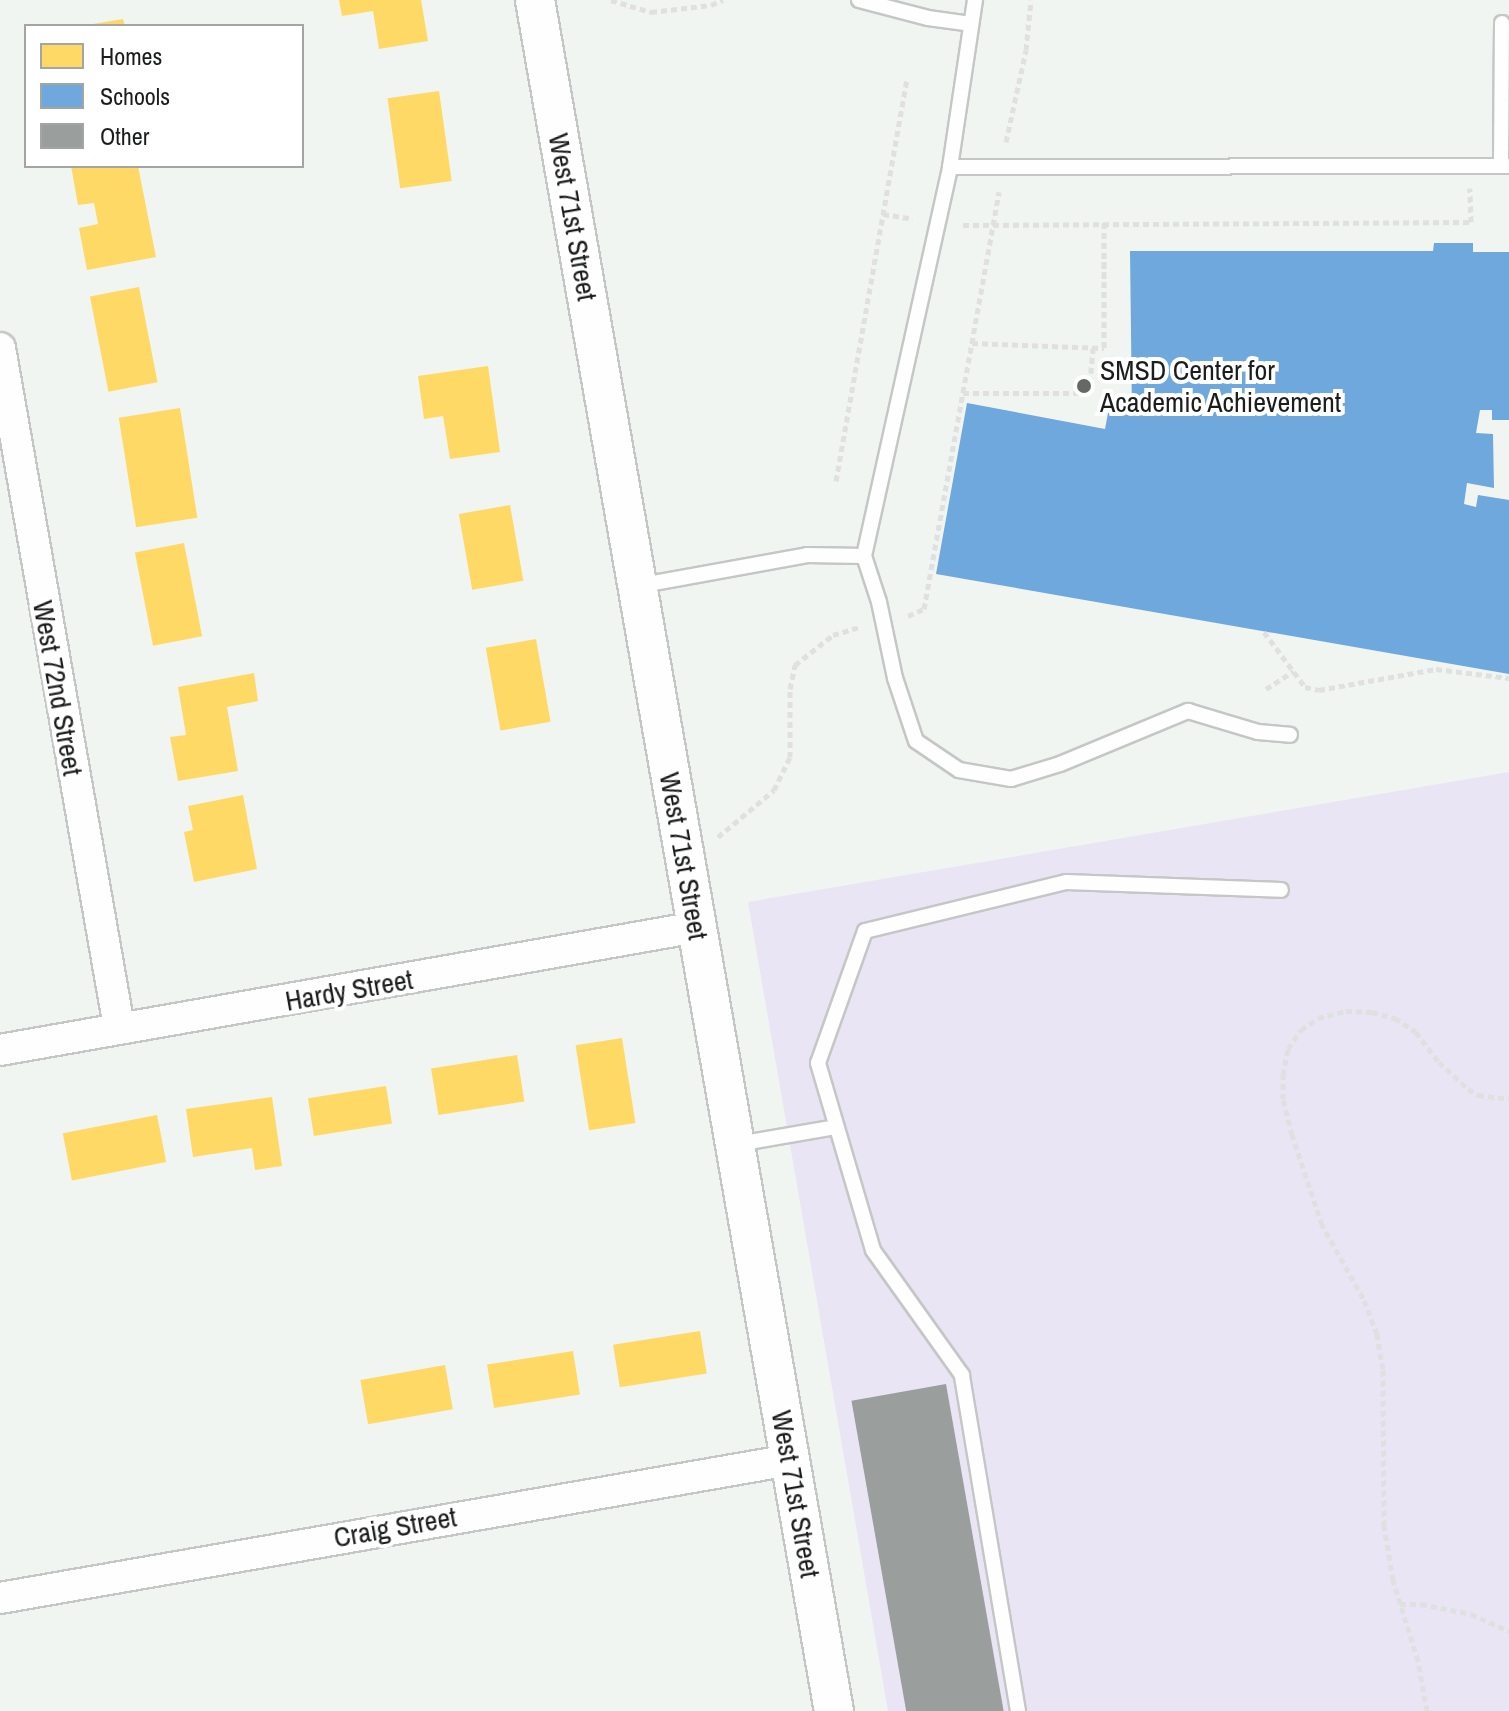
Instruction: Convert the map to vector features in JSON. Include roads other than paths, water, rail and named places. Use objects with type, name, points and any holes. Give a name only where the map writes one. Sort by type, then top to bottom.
[{"type":"street","name":"West 71st Street","points":[[535,0],[834,1711]]},
{"type":"street","name":"West 72nd Street","points":[[0,348],[11,487],[119,1027]]},
{"type":"street","name":"Hardy Street","points":[[0,1050],[697,927]]},
{"type":"street","name":"Craig Street","points":[[0,1598],[790,1460]]},
{"type":"lane","points":[[859,0],[928,18],[971,24]]},
{"type":"lane","points":[[975,0],[950,167],[864,556],[879,602],[895,678],[916,741],[959,770],[1011,779],[1060,764],[1188,711],[1258,732],[1290,735]]},
{"type":"lane","points":[[950,167],[1505,166],[1502,23]]},
{"type":"lane","points":[[637,586],[807,555],[864,556]]},
{"type":"lane","points":[[1018,1711],[962,1375],[873,1250],[818,1063],[865,931],[1066,882],[1281,890]]},
{"type":"lane","points":[[735,1144],[836,1127]]},
{"type":"place","name":"SMSD Center for Academic Achievement","points":[[1084,386]]}]
